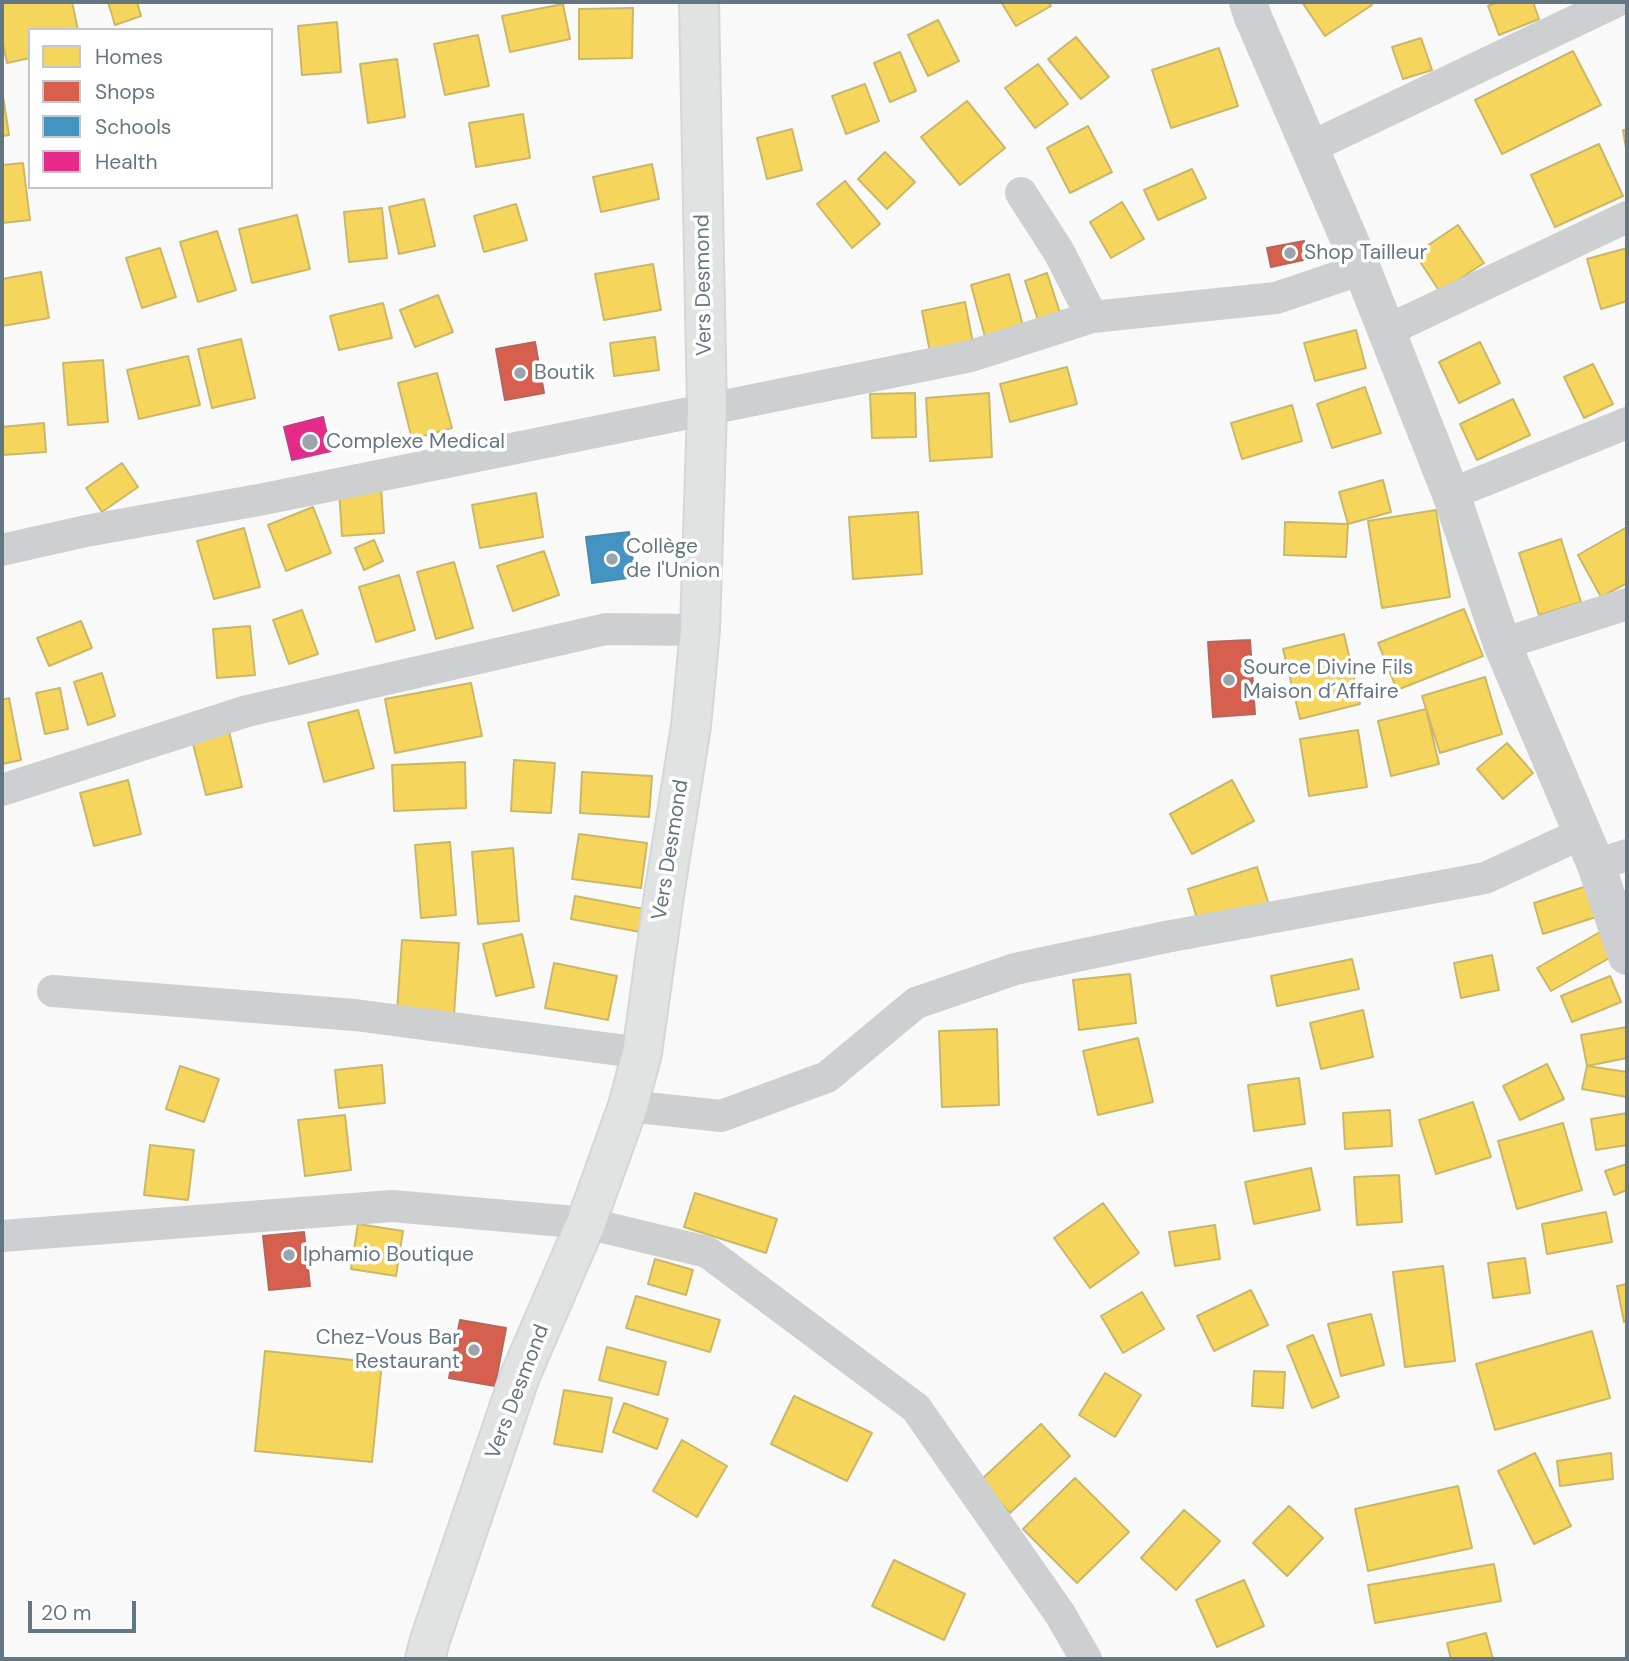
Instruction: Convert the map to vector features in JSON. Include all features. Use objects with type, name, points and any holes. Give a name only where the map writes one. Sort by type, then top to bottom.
[{"type":"main road","name":"Vers Desmond","points":[[425,1659],[520,1376],[586,1223],[628,1106],[642,1053],[691,726],[700,630],[707,409],[699,2]]},
{"type":"street","points":[[1248,2],[1387,331],[1451,494],[1502,644],[1601,851],[1627,956]]},
{"type":"street","points":[[1311,147],[1564,13],[1615,2]]},
{"type":"street","points":[[1021,193],[1059,252],[1092,317]]},
{"type":"street","points":[[1387,331],[1627,218]]},
{"type":"street","points":[[2,550],[86,531],[264,499],[971,356],[1092,317],[1276,298],[1362,270]]},
{"type":"street","points":[[1451,494],[1627,424]]},
{"type":"street","points":[[1502,644],[1627,604]]},
{"type":"street","points":[[2,790],[247,711],[606,629],[700,630]]},
{"type":"street","points":[[628,1106],[721,1116],[827,1077],[916,1003],[1015,969],[1485,878],[1601,851]]},
{"type":"street","points":[[53,991],[355,1015],[642,1053]]},
{"type":"street","points":[[2,1236],[392,1206],[586,1223],[708,1252],[916,1408],[1060,1614],[1086,1659]]},
{"type":"building: Homes","points":[[2,2],[72,2],[78,28],[28,28],[28,58],[7,63],[2,39]]},
{"type":"building: Homes","points":[[108,2],[137,2],[141,16],[115,25]]},
{"type":"building: Homes","points":[[1001,2],[1049,2],[1051,6],[1016,26]]},
{"type":"building: Homes","points":[[1302,2],[1370,2],[1372,5],[1325,36]]},
{"type":"building: Homes","points":[[1498,2],[1533,2],[1539,19],[1499,35],[1488,6]]},
{"type":"building: Homes","points":[[563,4],[570,39],[510,52],[502,16]]},
{"type":"building: Homes","points":[[633,8],[632,58],[579,59],[579,9]]},
{"type":"building: Homes","points":[[938,20],[959,61],[928,76],[908,35]]},
{"type":"building: Homes","points":[[337,22],[341,72],[302,75],[298,26]]},
{"type":"building: Homes","points":[[478,35],[489,86],[445,95],[434,44]]},
{"type":"building: Homes","points":[[1076,37],[1109,77],[1081,99],[1048,59]]},
{"type":"building: Homes","points":[[1421,38],[1432,70],[1403,79],[1392,47]]},
{"type":"building: Homes","points":[[1219,48],[1238,106],[1171,128],[1152,70]]},
{"type":"building: Homes","points":[[1573,51],[1601,105],[1502,154],[1475,100]]},
{"type":"building: Homes","points":[[900,52],[916,91],[890,102],[874,63]]},
{"type":"building: Homes","points":[[397,59],[405,117],[368,123],[360,64]]},
{"type":"building: Homes","points":[[1038,64],[1068,104],[1035,128],[1005,88]]},
{"type":"building: Homes","points":[[865,84],[879,121],[846,134],[832,96]]},
{"type":"building: Homes","points":[[2,90],[9,135],[2,136]]},
{"type":"building: Homes","points":[[967,101],[1005,148],[960,185],[921,137]]},
{"type":"building: Homes","points":[[523,114],[530,158],[476,167],[469,123]]},
{"type":"building: Homes","points":[[1088,126],[1112,172],[1070,193],[1047,148]]},
{"type":"building: Homes","points":[[792,129],[802,170],[767,179],[757,138]]},
{"type":"building: Homes","points":[[1623,130],[1627,130],[1627,154]]},
{"type":"building: Homes","points":[[1599,144],[1623,196],[1555,227],[1531,175]]},
{"type":"building: Homes","points":[[885,152],[915,182],[887,209],[858,179]]},
{"type":"building: Homes","points":[[23,163],[30,220],[2,223],[2,165]]},
{"type":"building: Homes","points":[[652,164],[659,199],[601,212],[593,177]]},
{"type":"building: Homes","points":[[1192,169],[1206,198],[1158,220],[1144,190]]},
{"type":"building: Homes","points":[[845,181],[880,224],[852,248],[817,204]]},
{"type":"building: Homes","points":[[424,199],[435,246],[399,254],[389,207]]},
{"type":"building: Homes","points":[[1122,202],[1144,239],[1111,258],[1090,222]]},
{"type":"building: Homes","points":[[516,204],[527,240],[484,252],[474,216]]},
{"type":"building: Homes","points":[[382,208],[387,258],[349,262],[344,212]]},
{"type":"building: Homes","points":[[297,215],[310,269],[252,283],[239,229]]},
{"type":"building: Homes","points":[[1458,225],[1484,263],[1440,292],[1415,254]]},
{"type":"building: Homes","points":[[217,231],[236,290],[198,302],[180,242]]},
{"type":"building: Homes","points":[[160,248],[176,297],[142,308],[126,258]]},
{"type":"building: Homes","points":[[1627,248],[1627,301],[1601,309],[1587,259]]},
{"type":"building: Homes","points":[[653,264],[661,310],[604,320],[595,274]]},
{"type":"building: Homes","points":[[41,272],[49,318],[2,326],[2,279]]},
{"type":"building: Homes","points":[[1047,273],[1062,319],[1040,326],[1025,281]]},
{"type":"building: Homes","points":[[1009,274],[1025,333],[987,344],[971,285]]},
{"type":"building: Homes","points":[[438,295],[453,332],[415,347],[400,310]]},
{"type":"building: Homes","points":[[965,302],[973,343],[930,352],[922,311]]},
{"type":"building: Homes","points":[[383,303],[392,338],[339,350],[330,316]]},
{"type":"building: Homes","points":[[1356,330],[1366,368],[1315,381],[1304,343]]},
{"type":"building: Homes","points":[[655,337],[659,370],[614,376],[610,343]]},
{"type":"building: Homes","points":[[241,339],[255,398],[212,408],[198,349]]},
{"type":"building: Homes","points":[[1480,342],[1500,383],[1459,403],[1439,362]]},
{"type":"building: Homes","points":[[188,356],[200,405],[139,419],[127,370]]},
{"type":"building: Homes","points":[[103,360],[108,422],[68,425],[63,363]]},
{"type":"building: Homes","points":[[1593,364],[1613,404],[1584,418],[1564,377]]},
{"type":"building: Homes","points":[[1067,367],[1077,404],[1010,422],[1000,384]]},
{"type":"building: Homes","points":[[437,373],[452,428],[412,439],[398,383]]},
{"type":"building: Homes","points":[[1365,387],[1381,433],[1332,448],[1317,404]]},
{"type":"building: Homes","points":[[915,393],[916,437],[872,438],[870,394]]},
{"type":"building: Homes","points":[[989,393],[992,457],[930,461],[926,398]]},
{"type":"building: Homes","points":[[1513,399],[1530,435],[1477,460],[1460,424]]},
{"type":"building: Homes","points":[[1292,405],[1302,441],[1242,459],[1231,423]]},
{"type":"building: Homes","points":[[44,423],[46,452],[2,455],[2,427]]},
{"type":"building: Homes","points":[[122,463],[138,487],[102,512],[86,488]]},
{"type":"building: Homes","points":[[1383,480],[1391,512],[1348,524],[1339,492]]},
{"type":"building: Homes","points":[[381,487],[384,533],[342,536],[339,490]]},
{"type":"building: Homes","points":[[536,493],[543,537],[480,548],[472,505]]},
{"type":"building: Homes","points":[[313,507],[331,553],[286,571],[268,525]]},
{"type":"building: Homes","points":[[1436,510],[1450,597],[1382,608],[1368,521]]},
{"type":"building: Homes","points":[[918,512],[922,574],[853,579],[849,517]]},
{"type":"building: Homes","points":[[1285,522],[1348,524],[1346,557],[1284,555]]},
{"type":"building: Homes","points":[[1627,527],[1627,583],[1601,597],[1578,555]]},
{"type":"building: Homes","points":[[244,528],[260,587],[214,599],[197,541]]},
{"type":"building: Homes","points":[[1561,539],[1581,602],[1539,615],[1519,553]]},
{"type":"building: Homes","points":[[374,540],[383,561],[364,570],[355,548]]},
{"type":"building: Homes","points":[[544,551],[559,595],[513,611],[497,566]]},
{"type":"building: Homes","points":[[454,562],[473,628],[436,639],[417,572]]},
{"type":"building: Homes","points":[[399,575],[415,630],[376,642],[359,587]]},
{"type":"building: Homes","points":[[1464,609],[1483,656],[1397,690],[1378,643]]},
{"type":"building: Homes","points":[[302,610],[318,654],[289,664],[273,620]]},
{"type":"building: Homes","points":[[81,621],[92,648],[49,666],[37,638]]},
{"type":"building: Homes","points":[[250,626],[255,675],[217,678],[213,629]]},
{"type":"building: Homes","points":[[1344,634],[1360,704],[1300,719],[1283,649]]},
{"type":"building: Homes","points":[[102,673],[115,716],[88,725],[74,682]]},
{"type":"building: Homes","points":[[1485,677],[1502,734],[1440,753],[1422,696]]},
{"type":"building: Homes","points":[[471,683],[482,736],[395,753],[385,699]]},
{"type":"building: Homes","points":[[60,688],[68,729],[45,734],[36,693]]},
{"type":"building: Homes","points":[[9,698],[21,760],[2,764],[2,700]]},
{"type":"building: Homes","points":[[1426,709],[1439,764],[1391,776],[1378,721]]},
{"type":"building: Homes","points":[[358,710],[374,768],[324,782],[308,723]]},
{"type":"building: Homes","points":[[1358,730],[1367,787],[1309,796],[1300,739]]},
{"type":"building: Homes","points":[[229,731],[242,787],[206,795],[192,740]]},
{"type":"building: Homes","points":[[1507,743],[1533,773],[1503,799],[1477,769]]},
{"type":"building: Homes","points":[[514,760],[555,763],[551,813],[511,811]]},
{"type":"building: Homes","points":[[465,762],[466,808],[394,811],[392,765]]},
{"type":"building: Homes","points":[[582,772],[652,776],[649,817],[580,813]]},
{"type":"building: Homes","points":[[128,780],[141,834],[94,846],[80,793]]},
{"type":"building: Homes","points":[[1232,780],[1254,821],[1192,854],[1170,814]]},
{"type":"building: Homes","points":[[579,834],[647,843],[641,888],[572,879]]},
{"type":"building: Homes","points":[[450,842],[456,915],[421,918],[415,845]]},
{"type":"building: Homes","points":[[513,848],[519,921],[478,924],[472,852]]},
{"type":"building: Homes","points":[[1257,867],[1269,905],[1200,928],[1188,889]]},
{"type":"building: Homes","points":[[1587,886],[1596,917],[1543,934],[1534,903]]},
{"type":"building: Homes","points":[[575,896],[644,909],[640,932],[571,919]]},
{"type":"building: Homes","points":[[1600,932],[1613,956],[1551,991],[1537,968]]},
{"type":"building: Homes","points":[[522,934],[534,987],[496,996],[483,944]]},
{"type":"building: Homes","points":[[402,940],[459,943],[454,1014],[397,1011]]},
{"type":"building: Homes","points":[[1492,955],[1499,990],[1461,998],[1454,963]]},
{"type":"building: Homes","points":[[1352,959],[1359,989],[1277,1006],[1271,976]]},
{"type":"building: Homes","points":[[554,963],[617,976],[608,1020],[545,1008]]},
{"type":"building: Homes","points":[[1130,974],[1136,1023],[1079,1030],[1073,980]]},
{"type":"building: Homes","points":[[1610,976],[1621,1002],[1572,1022],[1561,996]]},
{"type":"building: Homes","points":[[1363,1010],[1373,1057],[1321,1069],[1310,1023]]},
{"type":"building: Homes","points":[[1627,1027],[1627,1058],[1587,1066],[1581,1035]]},
{"type":"building: Homes","points":[[997,1029],[999,1105],[942,1107],[939,1031]]},
{"type":"building: Homes","points":[[1138,1038],[1153,1102],[1098,1115],[1083,1051]]},
{"type":"building: Homes","points":[[1547,1064],[1564,1099],[1520,1120],[1503,1086]]},
{"type":"building: Homes","points":[[382,1065],[385,1103],[339,1108],[335,1070]]},
{"type":"building: Homes","points":[[180,1066],[219,1079],[204,1122],[166,1109]]},
{"type":"building: Homes","points":[[1587,1066],[1627,1072],[1627,1097],[1582,1089]]},
{"type":"building: Homes","points":[[1299,1078],[1305,1124],[1254,1131],[1248,1085]]},
{"type":"building: Homes","points":[[1473,1102],[1491,1157],[1436,1174],[1419,1120]]},
{"type":"building: Homes","points":[[1390,1110],[1392,1146],[1345,1149],[1343,1113]]},
{"type":"building: Homes","points":[[1627,1113],[1627,1145],[1596,1150],[1591,1119]]},
{"type":"building: Homes","points":[[345,1115],[351,1170],[305,1176],[298,1120]]},
{"type":"building: Homes","points":[[1563,1123],[1582,1190],[1517,1209],[1498,1141]]},
{"type":"building: Homes","points":[[150,1145],[194,1150],[188,1200],[144,1195]]},
{"type":"building: Homes","points":[[1627,1164],[1627,1190],[1614,1195],[1605,1171]]},
{"type":"building: Homes","points":[[1311,1168],[1320,1210],[1254,1224],[1245,1182]]},
{"type":"building: Homes","points":[[1399,1175],[1402,1222],[1357,1225],[1354,1177]]},
{"type":"building: Homes","points":[[695,1193],[777,1219],[766,1253],[684,1227]]},
{"type":"building: Homes","points":[[1103,1203],[1139,1253],[1090,1288],[1054,1238]]},
{"type":"building: Homes","points":[[1606,1212],[1612,1242],[1547,1254],[1542,1224]]},
{"type":"building: Homes","points":[[358,1224],[403,1231],[396,1276],[351,1269]]},
{"type":"building: Homes","points":[[1215,1225],[1220,1259],[1175,1266],[1169,1232]]},
{"type":"building: Homes","points":[[1525,1258],[1530,1293],[1493,1298],[1488,1263]]},
{"type":"building: Homes","points":[[655,1259],[693,1270],[686,1295],[648,1284]]},
{"type":"building: Homes","points":[[1443,1266],[1455,1361],[1405,1367],[1393,1272]]},
{"type":"building: Homes","points":[[1627,1284],[1627,1321],[1624,1322],[1617,1286]]},
{"type":"building: Homes","points":[[1251,1290],[1268,1325],[1214,1351],[1197,1316]]},
{"type":"building: Homes","points":[[1142,1292],[1164,1329],[1123,1353],[1101,1316]]},
{"type":"building: Homes","points":[[636,1296],[720,1320],[710,1352],[626,1328]]},
{"type":"building: Homes","points":[[1371,1314],[1384,1365],[1341,1376],[1328,1324]]},
{"type":"building: Homes","points":[[1592,1331],[1610,1398],[1495,1430],[1476,1364]]},
{"type":"building: Homes","points":[[1313,1335],[1339,1397],[1312,1408],[1287,1346]]},
{"type":"building: Homes","points":[[607,1347],[666,1362],[658,1395],[599,1380]]},
{"type":"building: Homes","points":[[265,1351],[382,1363],[372,1462],[255,1451]]},
{"type":"building: Homes","points":[[1254,1371],[1285,1372],[1283,1408],[1252,1406]]},
{"type":"building: Homes","points":[[1105,1373],[1141,1395],[1115,1437],[1079,1415]]},
{"type":"building: Homes","points":[[564,1390],[612,1398],[602,1452],[554,1444]]},
{"type":"building: Homes","points":[[794,1396],[872,1433],[847,1481],[771,1444]]},
{"type":"building: Homes","points":[[624,1403],[668,1419],[657,1449],[613,1432]]},
{"type":"building: Homes","points":[[1041,1424],[1070,1456],[1010,1513],[980,1481]]},
{"type":"building: Homes","points":[[682,1440],[727,1466],[697,1517],[653,1491]]},
{"type":"building: Homes","points":[[1535,1453],[1571,1526],[1534,1544],[1498,1471]]},
{"type":"building: Homes","points":[[1611,1453],[1613,1479],[1560,1486],[1557,1461]]},
{"type":"building: Homes","points":[[1075,1478],[1129,1532],[1077,1583],[1023,1529]]},
{"type":"building: Homes","points":[[1458,1486],[1472,1548],[1368,1571],[1355,1509]]},
{"type":"building: Homes","points":[[1289,1506],[1323,1538],[1287,1576],[1253,1543]]},
{"type":"building: Homes","points":[[1184,1510],[1220,1541],[1176,1590],[1141,1558]]},
{"type":"building: Homes","points":[[894,1560],[965,1594],[944,1640],[872,1606]]},
{"type":"building: Homes","points":[[1494,1564],[1501,1601],[1375,1623],[1368,1585]]},
{"type":"building: Homes","points":[[1244,1580],[1264,1626],[1217,1647],[1196,1600]]},
{"type":"building: Homes","points":[[1486,1633],[1493,1659],[1451,1659],[1447,1643]]},
{"type":"building: Shops","points":[[1304,241],[1308,259],[1271,267],[1267,248]]},
{"type":"building: Shops","points":[[535,342],[544,393],[505,400],[496,349]]},
{"type":"building: Shops","points":[[1250,640],[1255,714],[1213,717],[1208,642]]},
{"type":"building: Shops","points":[[304,1232],[310,1286],[269,1290],[263,1236]]},
{"type":"building: Shops","points":[[460,1320],[506,1328],[495,1386],[449,1378]]},
{"type":"building: Schools","points":[[629,532],[635,577],[592,583],[586,537]]},
{"type":"building: Health","points":[[323,417],[331,451],[292,460],[284,427]]},
{"type":"place","name":"Shop Tailleur","points":[[1290,253]]},
{"type":"place","name":"Boutik","points":[[520,373]]},
{"type":"place","name":"Complexe Medical","points":[[310,442]]},
{"type":"place","name":"Collège de l'Union","points":[[612,559]]},
{"type":"place","name":"Source Divine Fils Maison d´Affaire","points":[[1229,680]]},
{"type":"place","name":"Iphamio Boutique","points":[[289,1255]]},
{"type":"place","name":"Chez-Vous Bar Restaurant","points":[[474,1350]]}]
